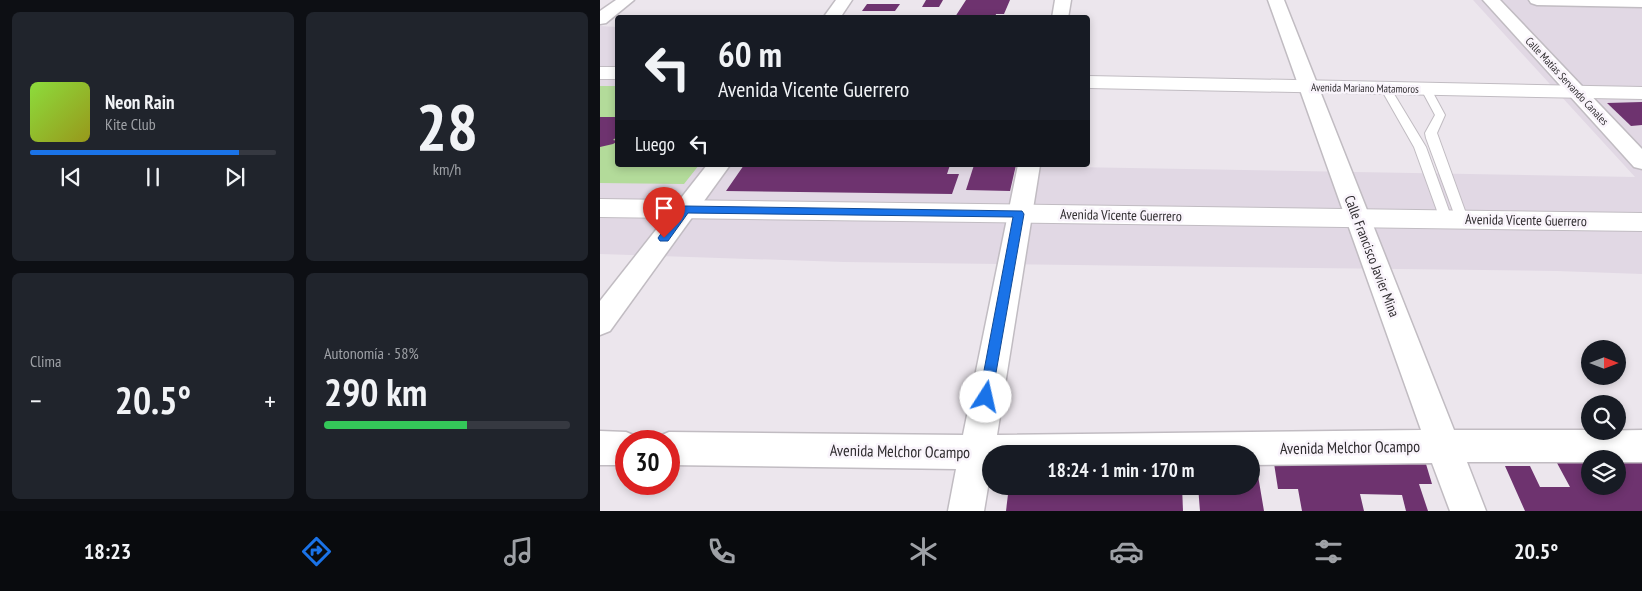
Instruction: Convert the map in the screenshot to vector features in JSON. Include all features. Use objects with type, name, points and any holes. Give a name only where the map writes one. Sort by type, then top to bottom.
[{"type":"main road","points":[[600,73],[615,73]]},
{"type":"main road","name":"Avenida Mariano Matamoros","points":[[1090,82],[1642,93]]},
{"type":"main road","name":"Avenida Vicente Guerrero","points":[[600,208],[1642,222]]},
{"type":"street","points":[[600,19],[626,0]]},
{"type":"street","points":[[833,15],[844,0]]},
{"type":"street","points":[[1060,15],[1063,0]]},
{"type":"street","name":"Calle Francisco Javier Mina","points":[[1276,0],[1468,511]]},
{"type":"street","name":"Calle Matías Servando Canales","points":[[1491,0],[1642,162]]},
{"type":"street","points":[[1537,0],[1642,2]]},
{"type":"street","points":[[600,323],[717,167]]},
{"type":"street","points":[[966,511],[1018,214],[1029,167]]},
{"type":"street","name":"Avenida Melchor Ocampo","points":[[680,449],[976,452],[1444,446],[1642,446]]},
{"type":"street","points":[[600,448],[615,449]]},
{"type":"lane","points":[[1386,88],[1420,148],[1454,219]]},
{"type":"lane","points":[[1426,89],[1440,115],[1431,134],[1454,219]]},
{"type":"shaded area","points":[[1473,0],[1642,0],[1642,274],[1557,271],[844,262],[600,254],[600,26],[615,27],[615,167],[1074,167],[1635,177]]},
{"type":"green space","points":[[600,86],[615,86],[615,167],[697,167],[684,184],[600,183]]},
{"type":"building","points":[[926,0],[943,0],[939,7],[922,7]]},
{"type":"building","points":[[966,0],[1010,0],[1004,14],[956,15]]},
{"type":"building","points":[[867,4],[900,4],[895,11],[862,11]]},
{"type":"building","points":[[1642,102],[1642,125],[1631,126],[1607,103]]},
{"type":"building","points":[[600,117],[615,117],[615,138],[613,140],[615,143],[600,147]]},
{"type":"building","points":[[743,167],[949,167],[947,174],[959,174],[952,194],[726,191]]},
{"type":"building","points":[[973,167],[1016,167],[1010,191],[966,190]]},
{"type":"building","points":[[1273,457],[1426,464],[1432,484],[1419,484],[1428,511],[1406,511],[1402,495],[1360,494],[1364,511],[1302,511],[1298,489],[1278,489]]},
{"type":"building","points":[[1557,463],[1581,463],[1581,495],[1626,495],[1626,463],[1642,463],[1642,511],[1525,511],[1505,466],[1530,466],[1540,487],[1570,487]]},
{"type":"building","points":[[1260,487],[1264,511],[1200,511],[1199,495],[1260,495]]},
{"type":"building","points":[[1008,495],[1182,495],[1183,511],[1006,511]]},
{"type":"route","points":[[664,238],[685,210],[1018,214],[986,397]]}]
